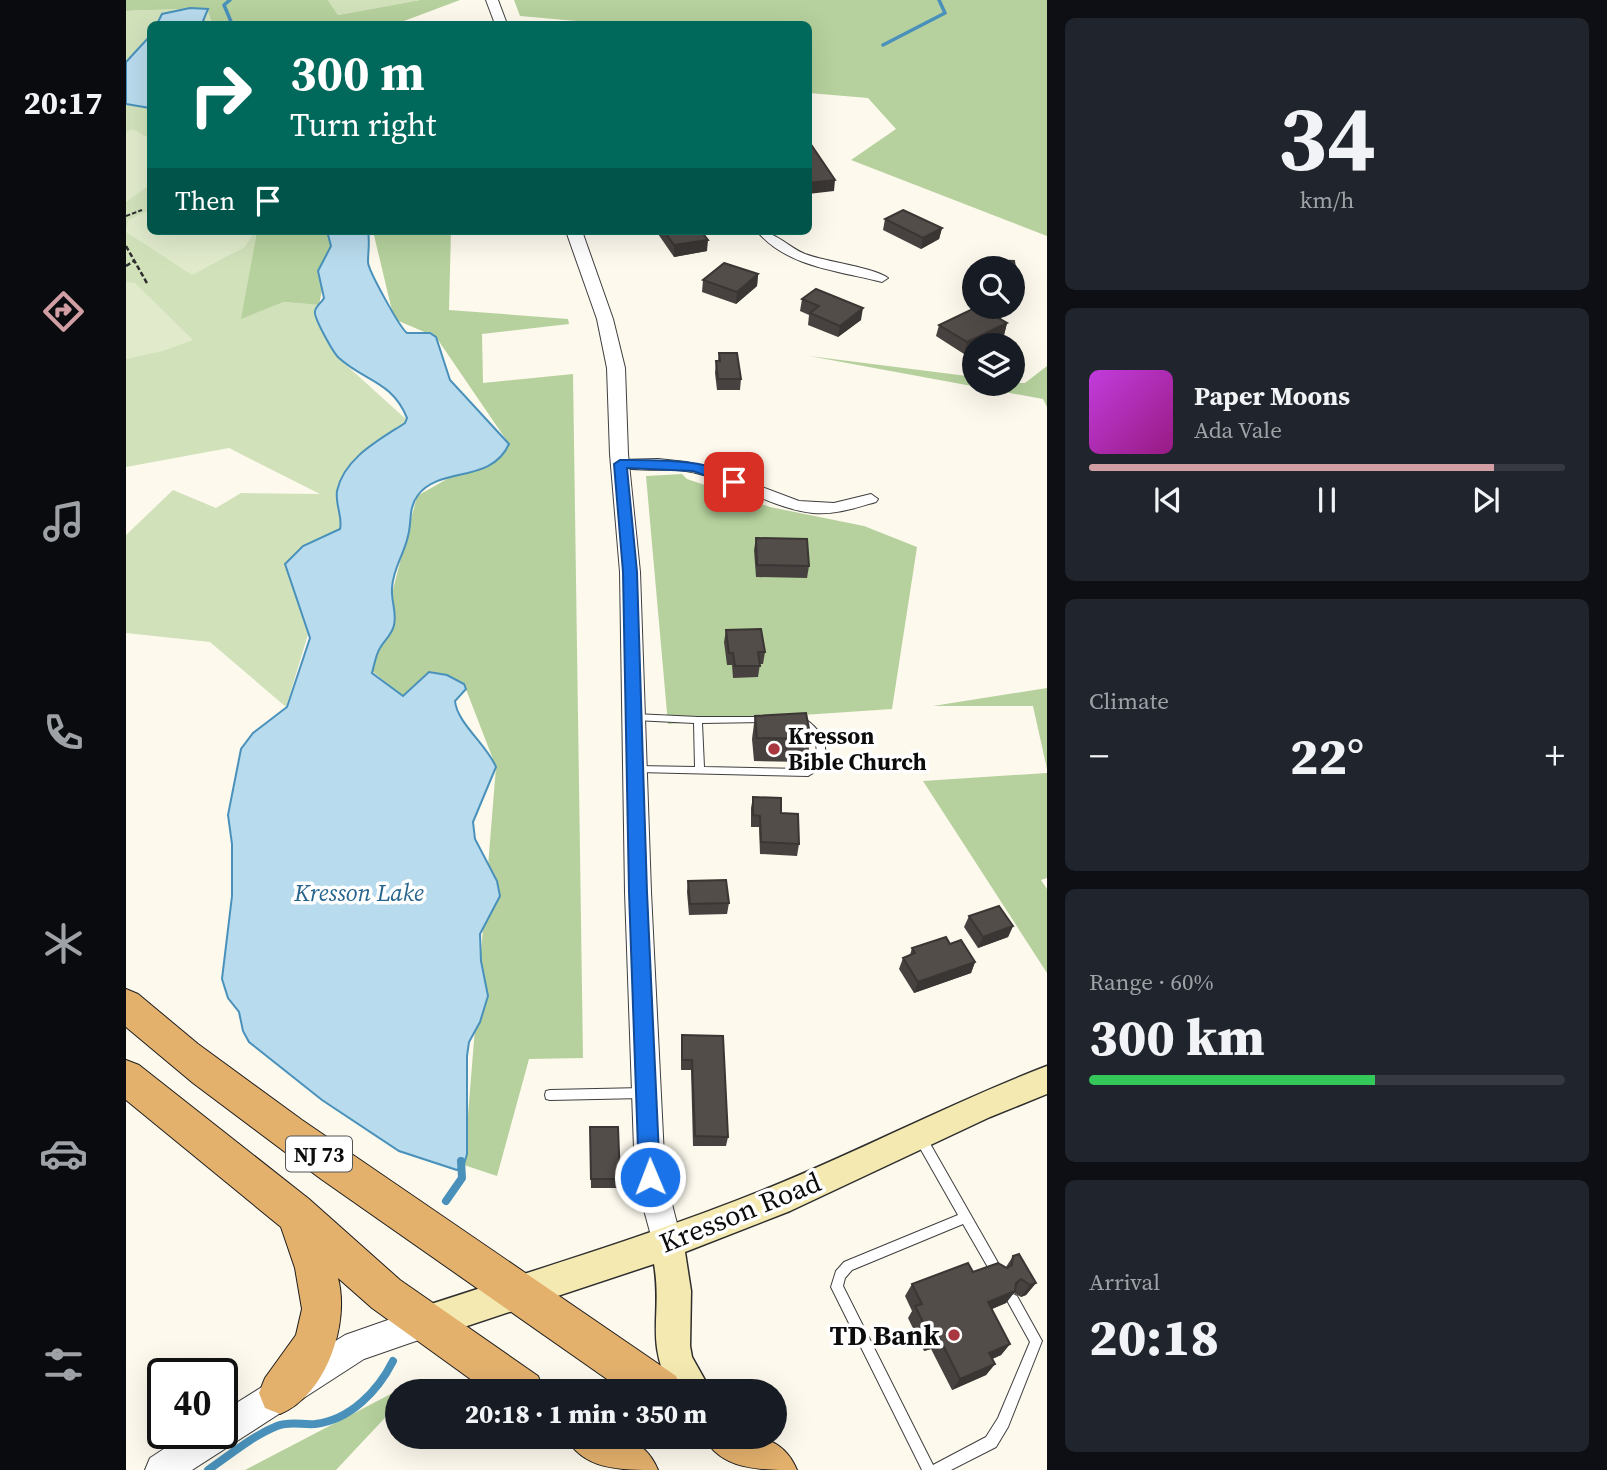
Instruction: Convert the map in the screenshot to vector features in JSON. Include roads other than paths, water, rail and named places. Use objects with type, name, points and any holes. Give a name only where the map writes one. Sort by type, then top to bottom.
[{"type":"highway","name":"NJ 73","points":[[126,1005],[200,1067],[287,1131],[455,1252],[519,1292],[643,1379]]},
{"type":"highway","name":"NJ 73","points":[[126,1077],[295,1213],[386,1294],[506,1379]]},
{"type":"highway","points":[[280,1393],[303,1368],[314,1347],[322,1311],[321,1282],[295,1213]]},
{"type":"highway","points":[[605,1449],[636,1470]]},
{"type":"highway","points":[[744,1449],[775,1470]]},
{"type":"main road","name":"Kresson Road","points":[[425,1323],[667,1243],[779,1200],[979,1107],[1047,1080]]},
{"type":"main road","points":[[667,1243],[674,1296],[671,1317],[672,1348],[678,1370],[684,1379]]},
{"type":"street","points":[[492,0],[500,21]]},
{"type":"street","points":[[575,235],[605,319],[616,368],[620,464],[630,572],[638,892],[650,1177],[667,1243]]},
{"type":"street","points":[[766,235],[776,246],[797,256],[882,278]]},
{"type":"street","points":[[620,464],[673,464],[695,468],[778,499],[807,506],[833,508],[871,499]]},
{"type":"street","points":[[238,1420],[356,1346],[425,1323]]},
{"type":"street","points":[[163,1470],[194,1449]]},
{"type":"lane","points":[[635,717],[773,719]]},
{"type":"lane","points":[[636,769],[808,773],[820,760],[821,740],[804,721],[785,718]]},
{"type":"lane","points":[[698,720],[700,771]]},
{"type":"lane","points":[[550,1095],[648,1093]]},
{"type":"lane","points":[[919,1135],[997,1272]]},
{"type":"lane","points":[[929,1470],[838,1293],[838,1280],[848,1266],[966,1217]]},
{"type":"lane","points":[[937,1470],[991,1442],[1003,1422],[1036,1340],[1013,1300]]},
{"type":"water","points":[[190,8],[208,9],[203,21],[158,21],[162,14]]},
{"type":"water","points":[[147,39],[147,108],[126,104],[126,62]]},
{"type":"water","name":"Kresson Lake","points":[[328,235],[368,235],[369,267],[398,321],[407,333],[430,333],[436,337],[450,380],[509,444],[501,456],[490,465],[439,480],[427,486],[415,500],[406,543],[393,581],[394,625],[379,651],[372,673],[403,696],[429,672],[447,675],[464,684],[466,689],[455,701],[457,709],[496,767],[473,822],[475,839],[497,881],[500,896],[480,934],[481,961],[488,996],[480,1022],[469,1042],[467,1154],[464,1164],[457,1170],[399,1151],[322,1100],[249,1042],[243,1031],[239,1012],[228,998],[222,979],[232,896],[232,844],[228,815],[241,749],[253,733],[287,707],[310,638],[285,564],[303,546],[340,529],[337,491],[347,469],[364,451],[405,423],[407,418],[394,396],[339,358],[317,320],[315,311],[324,298],[318,271],[331,246]]},
{"type":"waterway","points":[[230,0],[224,5],[231,21]]},
{"type":"waterway","points":[[883,45],[945,13],[939,0]]},
{"type":"waterway","points":[[446,1201],[462,1178],[461,1161]]},
{"type":"waterway","points":[[208,1470],[250,1440],[277,1426],[291,1423],[315,1424],[340,1417],[371,1393],[393,1361]]},
{"type":"place","name":"Kresson Bible Church","points":[[774,749]]},
{"type":"place","name":"TD Bank","points":[[954,1335]]}]
